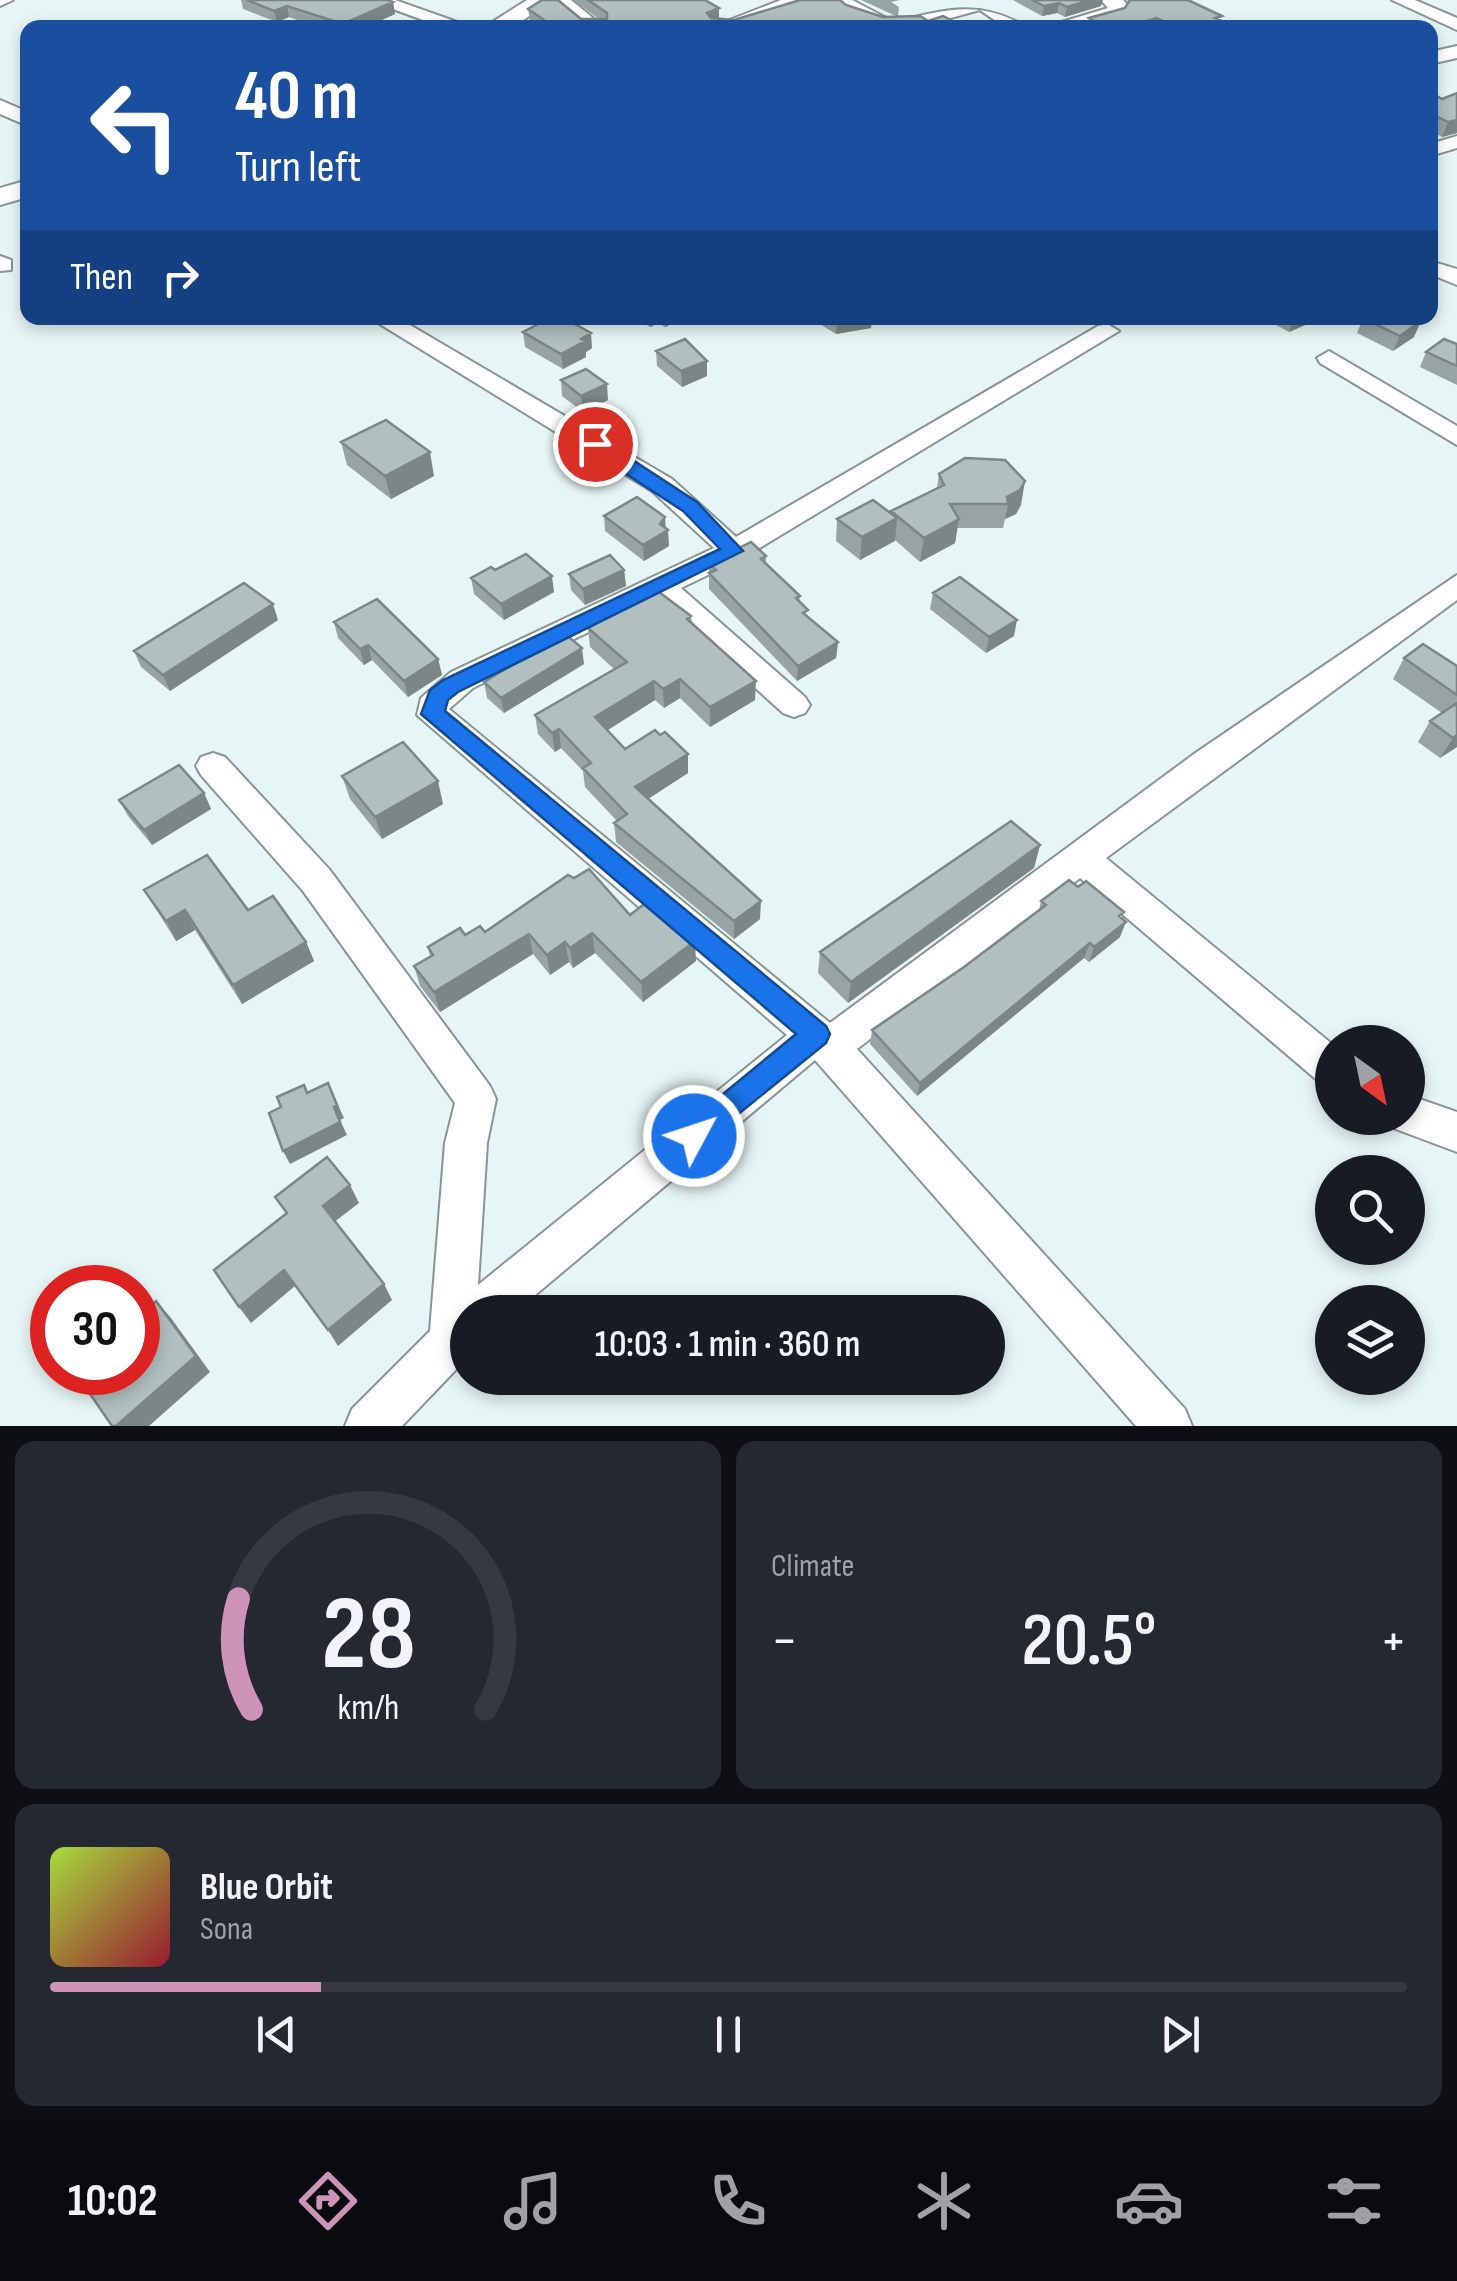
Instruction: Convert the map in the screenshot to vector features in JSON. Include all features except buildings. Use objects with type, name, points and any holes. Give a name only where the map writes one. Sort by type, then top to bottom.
[{"type":"main road","points":[[508,20],[543,0]]},
{"type":"street","points":[[377,0],[440,20]]},
{"type":"street","points":[[560,0],[586,20]]},
{"type":"street","points":[[738,20],[798,0]]},
{"type":"street","points":[[839,0],[877,20]]},
{"type":"street","points":[[1082,20],[1114,12],[1119,5],[1110,0]]},
{"type":"street","points":[[1401,0],[1452,19]]},
{"type":"street","points":[[920,20],[979,3],[1006,20]]},
{"type":"street","points":[[394,325],[662,485],[690,506],[733,551]]},
{"type":"street","points":[[1106,331],[733,551],[663,588],[557,632],[450,686],[438,696],[433,714],[473,743],[823,1040],[1168,1426]]},
{"type":"street","points":[[1329,358],[1457,437]]},
{"type":"street","points":[[503,1295],[823,1040],[1082,860],[1206,762],[1457,585]]},
{"type":"street","points":[[663,588],[794,705]]},
{"type":"street","points":[[214,766],[316,880],[476,1099],[466,1143],[467,1295]]},
{"type":"street","points":[[1082,860],[1315,1054]]},
{"type":"street","points":[[1425,1120],[1457,1132]]},
{"type":"street","points":[[369,1426],[450,1342]]},
{"type":"route","points":[[595,444],[690,506],[733,551],[663,588],[557,632],[450,686],[438,696],[432,706],[433,714],[458,730],[816,1034],[694,1136]]}]
